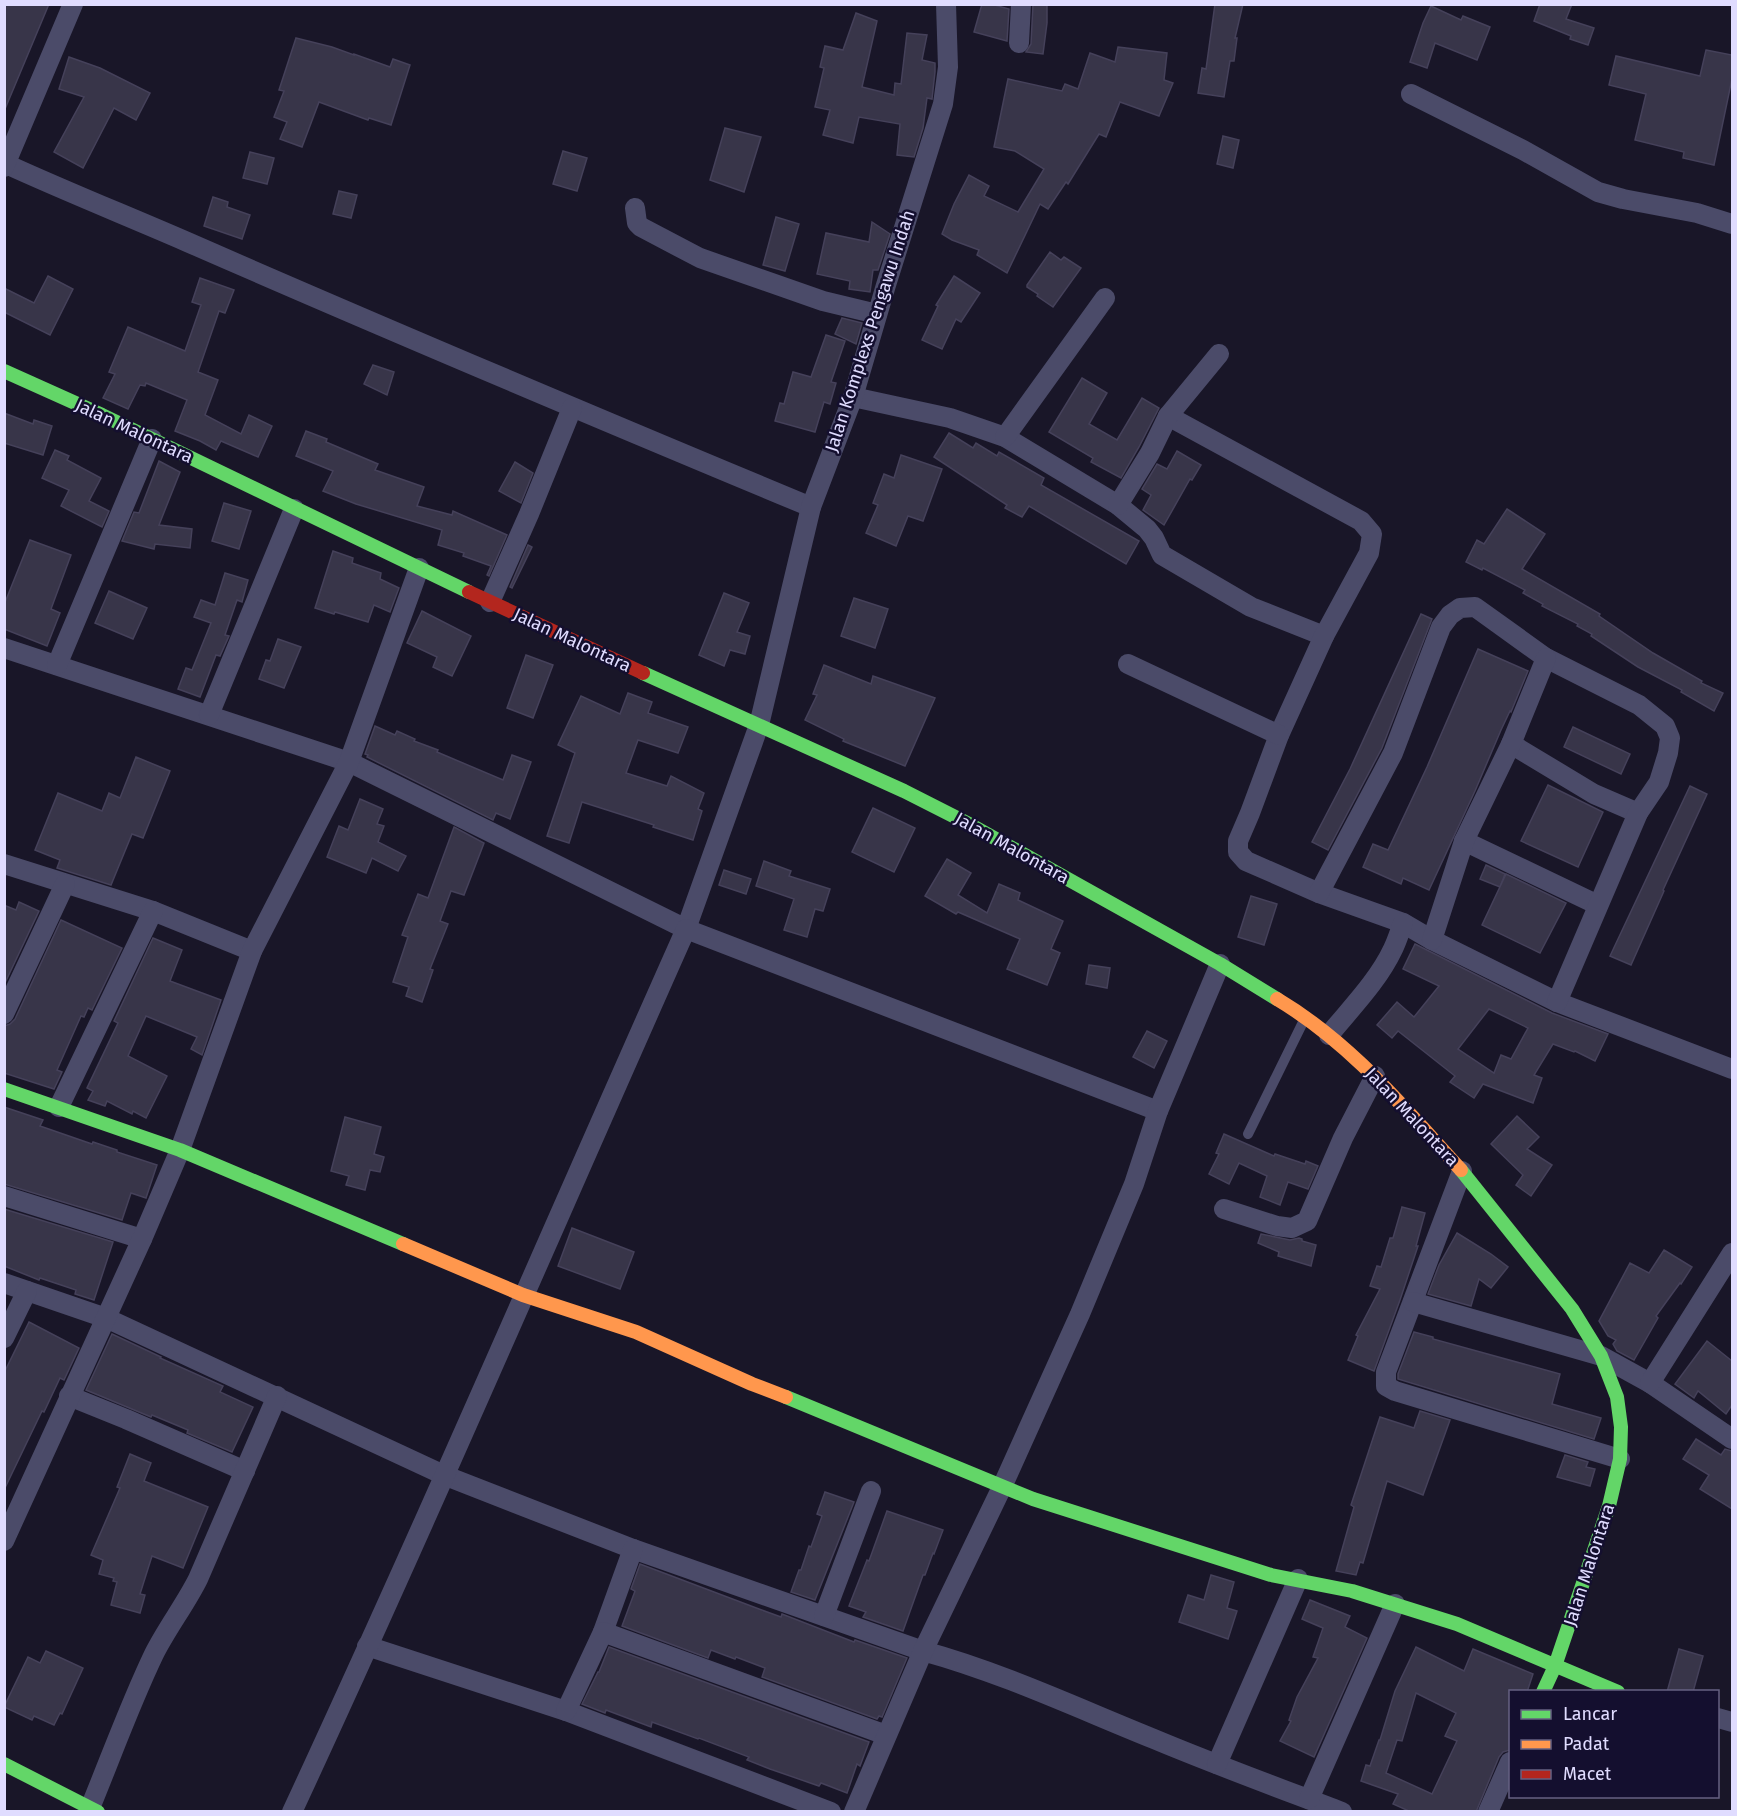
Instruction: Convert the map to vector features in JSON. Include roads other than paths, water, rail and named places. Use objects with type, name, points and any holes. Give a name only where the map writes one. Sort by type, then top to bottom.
[{"type":"street","points":[[73,4],[5,165],[572,408],[811,507]]},
{"type":"street","name":"Jalan Komplexs Pengawu Indah","points":[[292,1812],[446,1476],[523,1295],[686,929],[759,725],[811,507],[853,397],[943,104],[948,67],[946,4]]},
{"type":"street","points":[[1019,43],[1021,4]]},
{"type":"street","points":[[1411,94],[1523,150],[1598,192],[1697,213],[1732,224]]},
{"type":"street","points":[[635,208],[637,223],[641,227],[699,258],[823,301],[877,314]]},
{"type":"street","points":[[1005,437],[1105,298]]},
{"type":"street","points":[[1118,505],[1150,453],[1168,416],[1219,354]]},
{"type":"street","name":"Jalan Malontara","points":[[4,371],[152,439],[294,509],[624,665],[903,790],[971,825],[1220,964],[1306,1016],[1329,1035],[1374,1076],[1462,1171],[1572,1309],[1601,1356],[1617,1396],[1621,1427],[1620,1459],[1609,1506],[1555,1666],[1544,1690]]},
{"type":"street","points":[[853,397],[950,418],[1005,437],[1118,505],[1147,529],[1162,555],[1251,607],[1324,636]]},
{"type":"street","points":[[490,602],[572,408]]},
{"type":"street","points":[[1168,416],[1361,521],[1372,534],[1369,553],[1324,636],[1279,735],[1238,842],[1238,852],[1246,861],[1319,892],[1403,923],[1432,940],[1557,1002],[1732,1069]]},
{"type":"street","points":[[57,665],[152,439]]},
{"type":"street","points":[[209,715],[294,509]]},
{"type":"street","points":[[4,1541],[142,1239],[180,1150],[252,951],[349,762],[419,568]]},
{"type":"street","points":[[1319,892],[1393,753],[1441,627],[1450,615],[1460,608],[1475,607],[1546,658],[1639,705],[1665,726],[1670,738],[1666,764],[1659,782],[1638,813],[1557,1002]]},
{"type":"street","points":[[4,648],[349,762],[686,929],[1158,1111]]},
{"type":"street","points":[[1432,940],[1464,841],[1511,744],[1546,658]]},
{"type":"street","points":[[1128,664],[1279,735]]},
{"type":"street","points":[[1511,744],[1594,794],[1638,813]]},
{"type":"street","points":[[1464,841],[1598,905]]},
{"type":"street","points":[[4,864],[153,911],[252,951]]},
{"type":"street","points":[[4,1014],[64,884]]},
{"type":"street","points":[[59,1107],[153,911]]},
{"type":"street","points":[[1329,1035],[1369,987],[1392,950],[1403,923]]},
{"type":"street","points":[[854,1812],[923,1651],[1002,1487],[1080,1314],[1130,1195],[1158,1111],[1220,964]]},
{"type":"street","points":[[1224,1209],[1285,1227],[1292,1228],[1307,1221],[1343,1137],[1374,1076]]},
{"type":"street","points":[[4,1089],[180,1150],[523,1295],[636,1332],[752,1384],[1033,1499],[1272,1575],[1352,1591],[1457,1624],[1613,1690]]},
{"type":"street","points":[[1462,1171],[1386,1372],[1386,1386],[1395,1391],[1620,1459]]},
{"type":"street","points":[[4,1196],[142,1239]]},
{"type":"street","points":[[1650,1383],[1732,1253]]},
{"type":"street","points":[[4,1283],[106,1318],[446,1476],[633,1549],[1032,1687],[1155,1740],[1342,1812]]},
{"type":"street","points":[[4,1338],[27,1291]]},
{"type":"street","points":[[1413,1302],[1601,1356],[1650,1383],[1732,1437]]},
{"type":"street","points":[[69,1396],[244,1471]]},
{"type":"street","points":[[4,1764],[94,1810],[144,1676],[188,1601],[277,1396]]},
{"type":"street","points":[[824,1616],[871,1491]]},
{"type":"street","points":[[566,1711],[603,1632],[633,1549]]},
{"type":"street","points":[[1217,1764],[1298,1579]]},
{"type":"street","points":[[1309,1799],[1395,1604]]},
{"type":"street","points":[[603,1632],[886,1735]]},
{"type":"street","points":[[368,1646],[566,1711],[831,1812]]},
{"type":"street","points":[[1488,1812],[1509,1764]]},
{"type":"lane","points":[[1248,1134],[1306,1016]]}]
